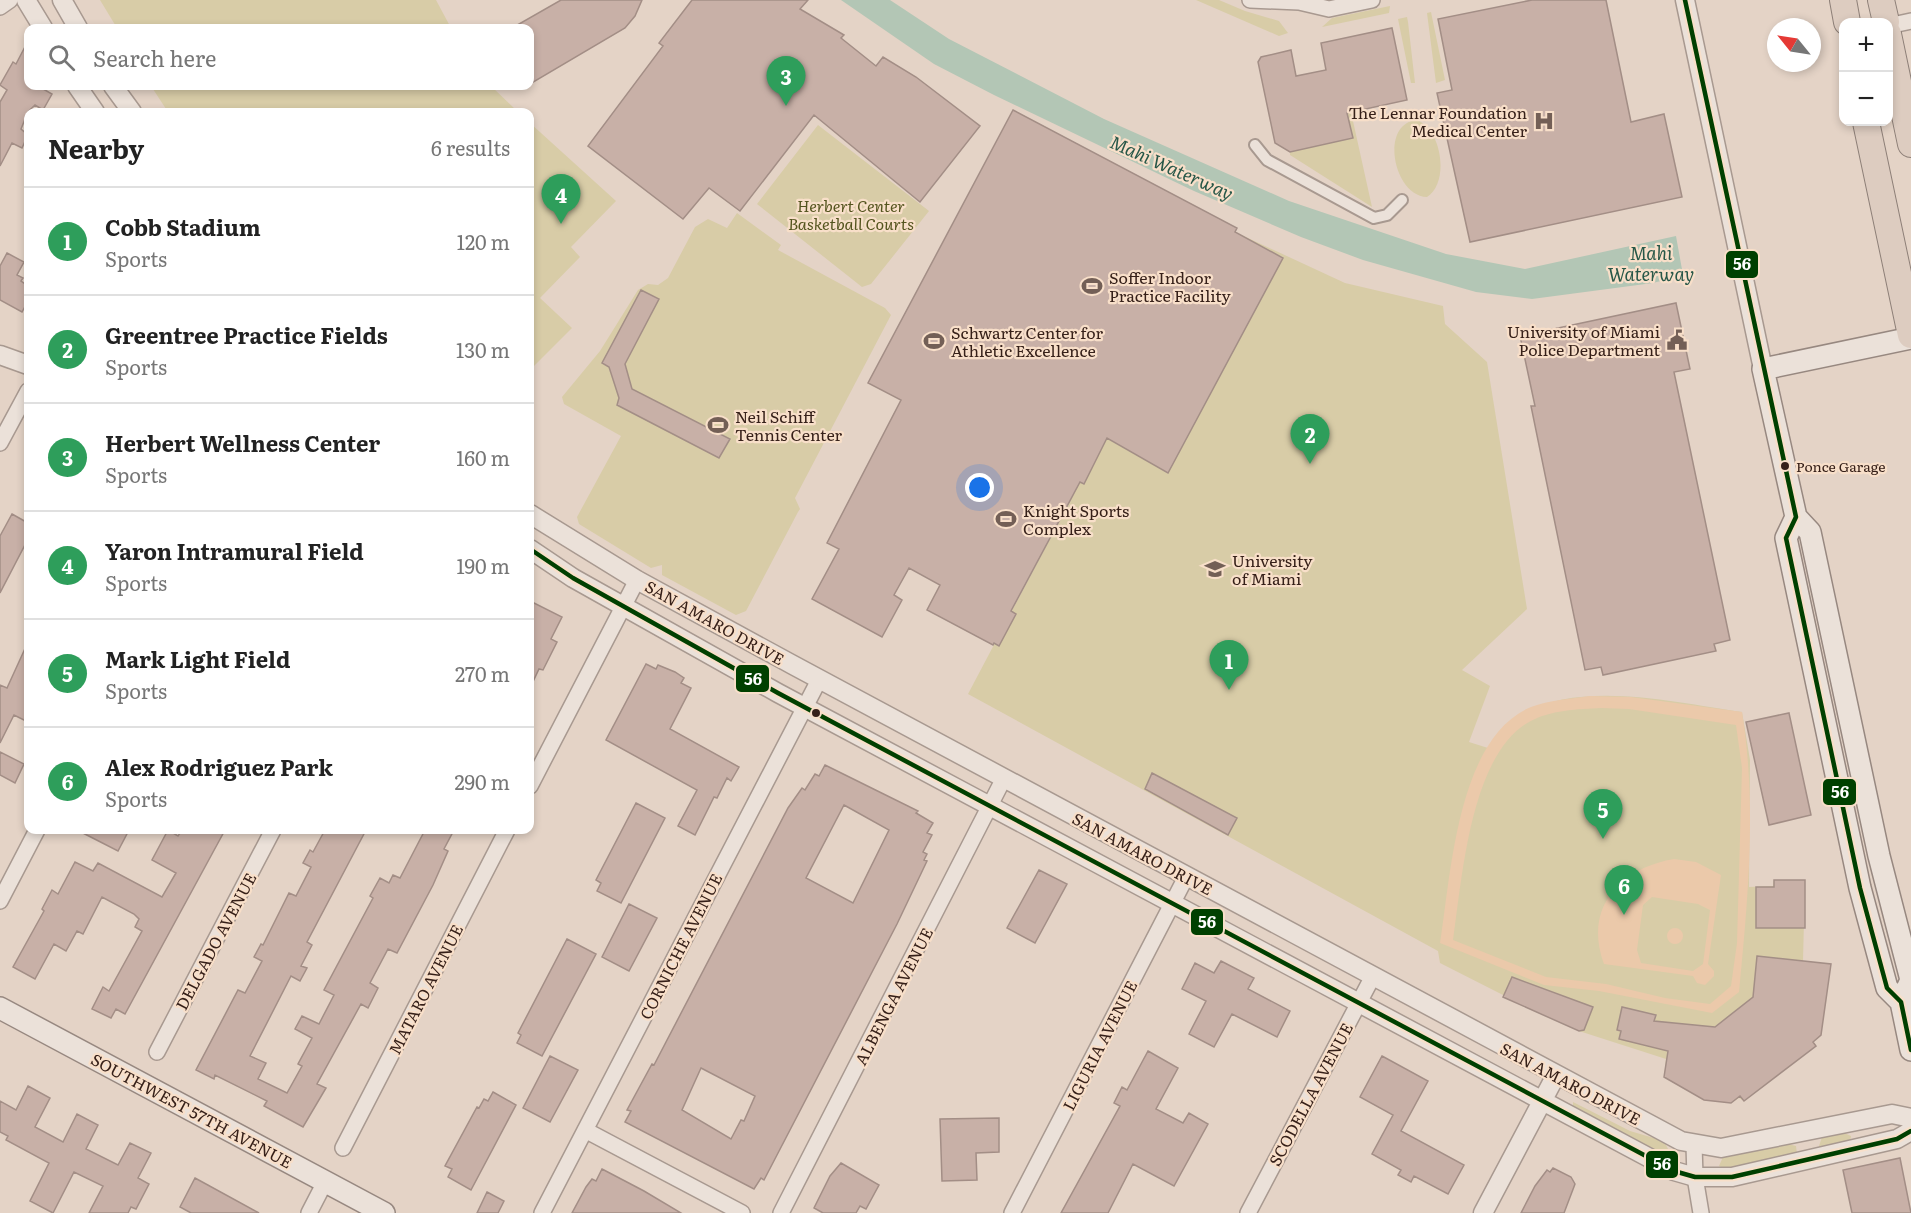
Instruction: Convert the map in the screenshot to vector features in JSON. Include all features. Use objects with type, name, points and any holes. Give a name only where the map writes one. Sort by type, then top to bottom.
[{"type":"highway","points":[[1843,0],[1846,18]]},
{"type":"highway","points":[[1881,0],[1886,18]]},
{"type":"highway","points":[[1893,58],[1911,144]]},
{"type":"highway","points":[[1867,126],[1911,337]]},
{"type":"main road","points":[[1911,337],[1763,369],[1796,517],[1810,532],[1880,856],[1911,980],[1901,1002],[1911,1050]]},
{"type":"main road","name":"SOUTHWEST 57TH AVENUE","points":[[0,1008],[384,1213]]},
{"type":"street","points":[[0,7],[10,0]]},
{"type":"street","points":[[26,0],[41,24]]},
{"type":"street","points":[[62,0],[76,24]]},
{"type":"street","points":[[1250,0],[1301,1],[1329,9],[1372,0]]},
{"type":"street","points":[[1685,0],[1763,369]]},
{"type":"street","points":[[1893,23],[1911,21]]},
{"type":"street","points":[[81,90],[92,108]]},
{"type":"street","points":[[116,90],[129,108]]},
{"type":"street","points":[[1255,145],[1267,160],[1374,218],[1387,215],[1402,200]]},
{"type":"street","points":[[0,355],[24,364]]},
{"type":"street","points":[[0,443],[24,398]]},
{"type":"street","name":"SAN AMARO DRIVE","points":[[534,516],[637,580],[819,680],[1670,1136],[1694,1145],[1721,1148],[1892,1114],[1911,1118]]},
{"type":"street","name":"SAN AMARO DRIVE","points":[[534,552],[573,579],[805,707],[1674,1171],[1695,1177],[1732,1177],[1897,1139],[1911,1131]]},
{"type":"street","points":[[534,778],[637,580]]},
{"type":"street","name":"CORNICHE AVENUE","points":[[542,1213],[819,680]]},
{"type":"street","name":"ALBENGA AVENUE","points":[[781,1213],[1004,778]]},
{"type":"street","points":[[0,901],[35,834]]},
{"type":"street","name":"DELGADO AVENUE","points":[[157,1052],[271,834]]},
{"type":"street","name":"MATARO AVENUE","points":[[343,1148],[505,834]]},
{"type":"street","name":"LIGURIA AVENUE","points":[[1012,1213],[1186,877]]},
{"type":"street","name":"SCODELLA AVENUE","points":[[1248,1213],[1373,976]]},
{"type":"street","points":[[1483,1213],[1556,1075]]},
{"type":"street","points":[[585,1130],[742,1213]]},
{"type":"street","points":[[1694,1145],[1695,1177],[1701,1213]]},
{"type":"street","points":[[309,1213],[325,1182]]},
{"type":"green space","points":[[100,0],[436,0],[449,24],[115,24]]},
{"type":"green space","points":[[1196,0],[1219,0],[1279,21],[1288,33],[1279,36]]},
{"type":"green space","points":[[1390,6],[1389,13],[1322,27],[1332,18]]},
{"type":"green space","points":[[1431,12],[1445,80],[1436,83],[1427,13]]},
{"type":"green space","points":[[1407,17],[1415,83],[1411,83],[1398,19]]},
{"type":"green space","points":[[154,90],[495,90],[514,108],[165,108]]},
{"type":"green space","points":[[1351,112],[1372,207],[1290,155],[1290,152],[1352,138],[1347,113]]},
{"type":"green space","points":[[1416,120],[1432,133],[1440,156],[1439,180],[1427,197],[1416,194],[1406,185],[1399,174],[1395,160],[1397,134],[1404,125]]},
{"type":"green space","name":"Herbert Center Basketball Courts","points":[[818,125],[929,211],[871,284],[862,287],[757,204]]},
{"type":"green space","points":[[534,127],[616,201],[571,247],[580,257],[540,298],[572,328],[534,366]]},
{"type":"green space","name":"Neil Schiff Tennis Center","points":[[737,213],[781,245],[778,250],[885,308],[891,315],[795,498],[800,509],[746,611],[736,615],[662,575],[662,565],[651,568],[579,524],[577,517],[621,436],[564,404],[562,397],[600,351],[638,290],[648,284],[658,285],[668,278],[695,227],[708,219],[727,228]]},
{"type":"green space","points":[[1235,232],[1345,283],[1443,306],[1445,324],[1487,362],[1527,609],[1462,670],[1490,686],[1469,742],[1488,748],[1510,723],[1538,707],[1570,698],[1605,696],[1641,698],[1742,712],[1750,760],[1749,887],[1773,886],[1774,880],[1805,880],[1803,961],[1831,964],[1821,1035],[1813,1042],[1816,1046],[1744,1101],[1739,1098],[1731,1103],[1704,1100],[1664,1077],[1666,1059],[1579,1031],[1503,997],[1440,963],[1438,951],[968,694],[1080,482],[1084,484],[1096,461],[1104,435],[1122,445]]},
{"type":"green space","points":[[1573,1102],[1630,1131],[1664,1141],[1668,1149],[1663,1155],[1659,1154],[1573,1108]]},
{"type":"green space","points":[[1842,1132],[1851,1136],[1850,1143],[1821,1148],[1819,1146],[1822,1137]]},
{"type":"green space","points":[[1788,1144],[1796,1146],[1797,1154],[1727,1170],[1719,1166],[1723,1157]]},
{"type":"sand","points":[[1590,696],[1631,697],[1742,712],[1749,781],[1750,852],[1739,992],[1712,1013],[1599,991],[1544,985],[1440,943],[1448,882],[1462,811],[1473,777],[1487,747],[1506,723],[1531,707],[1553,701]],"holes":[[[1592,708],[1629,709],[1736,725],[1742,768],[1737,943],[1731,986],[1710,1004],[1665,998],[1606,984],[1546,977],[1453,940],[1465,853],[1472,821],[1481,790],[1494,762],[1509,738],[1529,722],[1555,713]]]},
{"type":"sand","points":[[1674,859],[1696,862],[1721,875],[1708,964],[1714,971],[1714,976],[1705,985],[1697,983],[1693,976],[1604,964],[1599,944],[1598,925],[1603,909],[1611,894],[1623,881],[1637,871]],"holes":[[[1652,897],[1698,904],[1710,910],[1703,964],[1693,971],[1641,963],[1637,950],[1643,905]]]},
{"type":"sand","points":[[1675,928],[1683,936],[1675,944],[1667,936]]},
{"type":"water","name":"Mahi Waterway","points":[[841,0],[890,0],[949,39],[1104,119],[1289,201],[1446,254],[1525,269],[1676,236],[1683,275],[1653,283],[1532,299],[1476,292],[1363,260],[1301,237],[1194,191],[994,95],[934,64]]},
{"type":"building","points":[[561,0],[642,0],[635,16],[625,28],[534,82],[534,24],[519,24]]},
{"type":"building","points":[[692,0],[808,0],[800,9],[844,35],[841,38],[876,66],[883,57],[916,77],[980,126],[920,202],[814,115],[740,211],[709,188],[683,219],[588,146],[663,46],[659,43]]},
{"type":"building","name":"The Lennar Foundation Medical Center","points":[[1532,0],[1606,0],[1631,122],[1664,114],[1682,197],[1470,242],[1437,93],[1452,90],[1438,19]]},
{"type":"building","points":[[1392,28],[1407,100],[1347,113],[1353,138],[1290,152],[1275,143],[1258,62],[1261,57],[1291,50],[1296,76],[1326,70],[1321,43]]},
{"type":"building","points":[[24,49],[24,90],[45,90],[52,94],[44,108],[35,105],[32,108],[24,108],[24,122],[21,129],[24,132],[24,144],[22,148],[12,143],[0,166],[0,102],[7,90],[0,85],[13,62],[16,64]]},
{"type":"building","points":[[1013,110],[1237,228],[1235,232],[1283,258],[1168,473],[1107,438],[1084,484],[1080,482],[1011,611],[1016,614],[999,646],[927,610],[940,585],[909,568],[894,595],[902,600],[882,637],[812,599],[839,549],[827,543],[901,400],[868,383]]},
{"type":"building","points":[[7,253],[24,262],[17,275],[23,278],[21,281],[24,283],[22,312],[0,300],[0,266]]},
{"type":"building","points":[[641,290],[659,299],[625,364],[632,389],[730,439],[719,458],[617,405],[619,398],[609,367],[602,363]]},
{"type":"building","points":[[1676,303],[1690,369],[1674,372],[1730,640],[1714,644],[1716,651],[1603,675],[1601,667],[1585,670],[1531,406],[1535,406],[1520,336]]},
{"type":"building","points":[[12,514],[24,521],[24,547],[0,593],[0,536]]},
{"type":"building","points":[[534,603],[562,617],[551,639],[557,642],[543,670],[539,669],[534,680]]},
{"type":"building","points":[[24,651],[24,720],[14,715],[0,743],[0,685],[7,688]]},
{"type":"building","points":[[646,664],[656,669],[658,665],[675,672],[684,678],[681,683],[691,688],[670,729],[739,767],[731,781],[727,778],[717,798],[714,797],[695,835],[678,826],[697,790],[606,740]]},
{"type":"building","points":[[1789,713],[1811,815],[1769,825],[1746,722]]},
{"type":"building","points":[[0,752],[24,764],[15,783],[0,775]]},
{"type":"building","points":[[825,765],[918,811],[916,813],[933,823],[927,833],[932,835],[923,852],[927,854],[924,860],[927,861],[897,924],[764,1180],[761,1178],[754,1189],[625,1122],[631,1111],[627,1110],[652,1064],[654,1065],[788,808],[802,788],[805,790],[815,774],[819,776]],"holes":[[[844,805],[889,830],[853,903],[806,878]],[[701,1068],[755,1096],[744,1121],[741,1120],[731,1139],[682,1110]]]},
{"type":"building","points":[[1152,773],[1237,818],[1228,835],[1145,789]]},
{"type":"building","points":[[636,803],[665,818],[621,903],[597,891],[601,883],[596,880]]},
{"type":"building","points":[[85,834],[127,834],[118,851]]},
{"type":"building","points":[[166,834],[178,836],[179,834],[223,834],[125,1014],[116,1009],[111,1018],[92,1009],[103,987],[109,991],[142,931],[135,927],[139,919],[134,914],[102,897],[83,934],[77,931],[66,951],[54,944],[35,979],[13,967],[44,911],[42,909],[52,890],[58,894],[75,862],[93,871],[98,863],[162,897],[176,873],[152,860]]},
{"type":"building","points":[[323,834],[364,834],[307,942],[312,945],[301,966],[307,968],[300,981],[291,976],[250,1056],[266,1063],[258,1079],[287,1093],[302,1066],[298,1064],[312,1038],[295,1029],[302,1016],[319,1024],[334,995],[324,990],[373,898],[370,896],[380,878],[389,883],[393,875],[400,878],[423,834],[452,834],[444,849],[448,851],[433,885],[397,953],[388,949],[370,983],[378,988],[368,1008],[361,1004],[317,1084],[326,1088],[303,1127],[264,1106],[267,1101],[215,1075],[214,1079],[196,1070],[238,990],[245,993],[262,961],[254,957],[261,944],[263,945],[289,893],[296,896],[311,867],[303,863],[310,850],[313,852]]},
{"type":"building","points":[[1039,870],[1067,884],[1035,943],[1007,928]]},
{"type":"building","points":[[1774,880],[1805,880],[1805,928],[1756,928],[1756,887],[1774,887]]},
{"type":"building","points":[[629,904],[657,918],[629,971],[602,957]]},
{"type":"building","points":[[567,939],[596,954],[542,1056],[517,1043],[521,1035],[518,1033]]},
{"type":"building","points":[[1757,956],[1831,964],[1821,1035],[1813,1042],[1816,1046],[1744,1101],[1740,1096],[1731,1103],[1704,1100],[1664,1077],[1668,1051],[1619,1039],[1621,1031],[1617,1030],[1622,1007],[1656,1015],[1654,1021],[1715,1027],[1753,997]]},
{"type":"building","points":[[1221,961],[1254,978],[1248,989],[1290,1011],[1277,1037],[1232,1014],[1214,1047],[1189,1034],[1206,1001],[1182,989],[1195,963],[1214,973]]},
{"type":"building","points":[[1512,977],[1593,1007],[1584,1030],[1579,1031],[1503,997]]},
{"type":"building","points":[[1148,1051],[1178,1068],[1156,1109],[1183,1123],[1189,1113],[1208,1124],[1174,1186],[1133,1164],[1108,1213],[1061,1213],[1120,1106],[1114,1103],[1122,1087],[1127,1090]]},
{"type":"building","points":[[550,1056],[578,1070],[550,1122],[523,1108]]},
{"type":"building","points":[[1382,1056],[1428,1081],[1401,1131],[1464,1165],[1448,1194],[1414,1176],[1411,1182],[1398,1175],[1401,1170],[1372,1154],[1393,1115],[1360,1097]]},
{"type":"building","points":[[28,1086],[50,1098],[35,1127],[63,1142],[77,1114],[98,1125],[86,1149],[118,1165],[130,1143],[151,1153],[138,1178],[149,1184],[136,1209],[131,1207],[128,1213],[89,1213],[103,1186],[74,1172],[53,1213],[30,1201],[49,1163],[6,1140],[8,1136],[0,1132],[0,1101],[16,1110]]},
{"type":"building","points":[[493,1092],[516,1105],[471,1190],[448,1177],[452,1169],[445,1166],[477,1107],[479,1108],[484,1099],[488,1101]]},
{"type":"building","points":[[999,1118],[999,1152],[976,1153],[977,1180],[942,1181],[940,1119]]},
{"type":"building","points":[[1900,1158],[1911,1213],[1852,1213],[1843,1170]]},
{"type":"building","points":[[841,1163],[879,1185],[866,1209],[860,1206],[856,1213],[823,1213],[814,1208],[830,1176]]},
{"type":"building","points":[[1553,1168],[1571,1177],[1575,1184],[1564,1213],[1521,1213],[1535,1186],[1547,1170],[1550,1172]]},
{"type":"building","points":[[602,1169],[681,1213],[572,1213],[586,1187],[592,1179],[596,1181]]},
{"type":"building","points":[[195,1178],[259,1213],[191,1213],[180,1207]]},
{"type":"building","points":[[487,1192],[504,1201],[498,1213],[477,1213]]},
{"type":"transit line","name":"56","points":[[1685,0],[1796,517],[1786,538],[1860,888],[1887,988],[1901,1002],[1911,1050]]},
{"type":"transit line","name":"56","points":[[534,552],[573,578],[778,693],[1674,1171],[1695,1177],[1732,1177],[1897,1139],[1911,1131]]},
{"type":"place","name":"Herbert Wellness Center","points":[[786,106]]},
{"type":"place","name":"The Lennar Foundation Medical Center","points":[[1544,121]]},
{"type":"place","name":"Yaron Intramural Field","points":[[561,224]]},
{"type":"place","name":"Soffer Indoor Practice Facility","points":[[1092,286]]},
{"type":"place","name":"University of Miami Police Department","points":[[1677,340]]},
{"type":"place","name":"Schwartz Center for Athletic Excellence","points":[[934,341]]},
{"type":"place","name":"Neil Schiff Tennis Center","points":[[718,425]]},
{"type":"place","name":"Greentree Practice Fields","points":[[1310,464]]},
{"type":"place","name":"Ponce Garage","points":[[1785,466]]},
{"type":"place","name":"Knight Sports Complex","points":[[1006,519]]},
{"type":"place","name":"University of Miami","points":[[1215,569]]},
{"type":"place","name":"Cobb Stadium","points":[[1229,690]]},
{"type":"place","name":"Mark Light Field","points":[[1603,839]]},
{"type":"place","name":"Alex Rodriguez Park","points":[[1624,915]]}]
